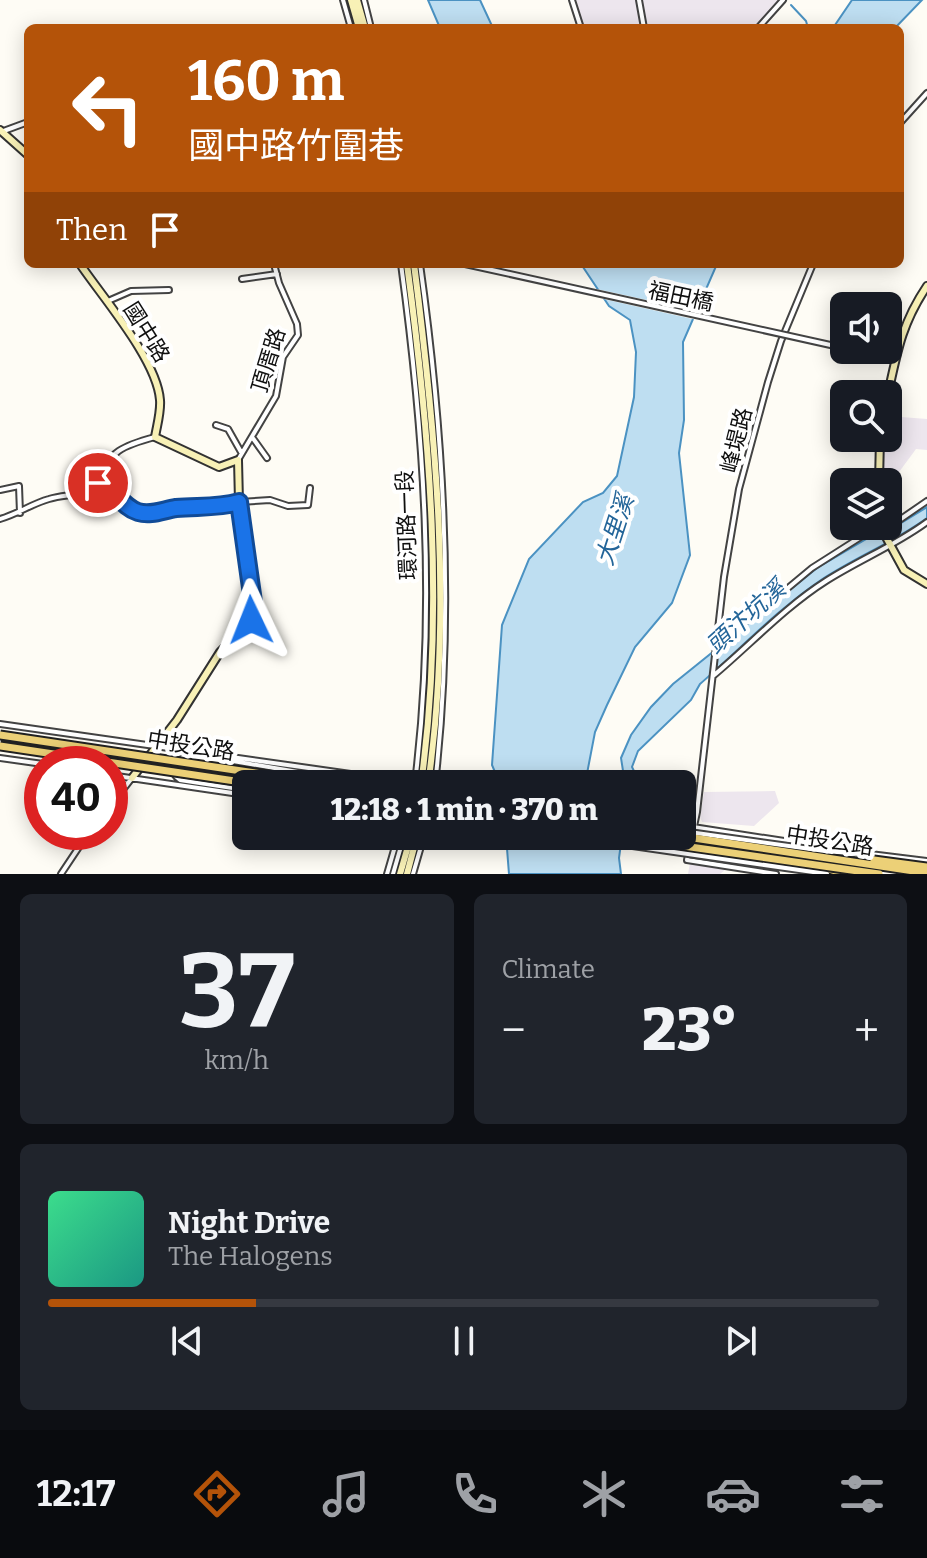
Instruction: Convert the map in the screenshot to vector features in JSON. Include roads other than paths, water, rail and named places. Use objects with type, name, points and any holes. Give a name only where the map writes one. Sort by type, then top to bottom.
[{"type":"main road","name":"中投公路","points":[[0,735],[235,770]]},
{"type":"main road","name":"中投公路","points":[[0,746],[232,781]]},
{"type":"main road","name":"中投公路","points":[[696,837],[879,874]]},
{"type":"main road","name":"中投公路","points":[[696,846],[927,873]]},
{"type":"main road","points":[[810,859],[857,858],[927,864]]},
{"type":"main road","points":[[810,859],[845,874]]},
{"type":"street","points":[[343,0],[350,24]]},
{"type":"street","points":[[351,0],[358,24]]},
{"type":"street","points":[[357,0],[364,24]]},
{"type":"street","points":[[364,0],[370,24]]},
{"type":"street","points":[[572,0],[580,24]]},
{"type":"street","points":[[639,0],[643,24]]},
{"type":"street","points":[[762,24],[783,0]]},
{"type":"street","points":[[904,119],[927,93]]},
{"type":"street","points":[[24,123],[1,131],[24,151]]},
{"type":"street","name":"國中路","points":[[83,268],[135,343],[155,379],[160,397],[155,437]]},
{"type":"street","name":"頂厝路","points":[[239,456],[276,396],[283,357],[298,335],[297,324],[275,268]]},
{"type":"street","name":"環河路一段","points":[[404,268],[425,520],[424,694],[415,770]]},
{"type":"street","name":"環河路一段","points":[[405,268],[425,411],[432,539],[431,686],[422,770]]},
{"type":"street","name":"環河路一段","points":[[414,268],[429,392],[439,558],[437,702],[430,770]]},
{"type":"street","name":"環河路一段","points":[[420,268],[437,407],[446,617],[436,770]]},
{"type":"street","name":"福田橋","points":[[483,268],[830,345]]},
{"type":"street","name":"峰堤路","points":[[716,645],[733,519],[752,435],[781,341],[811,268]]},
{"type":"street","points":[[242,279],[277,274]]},
{"type":"street","points":[[902,331],[927,286]]},
{"type":"street","points":[[106,302],[131,291],[169,290]]},
{"type":"street","points":[[128,783],[156,748],[220,652],[245,627],[253,614],[239,502],[239,456],[228,429],[216,425]]},
{"type":"street","points":[[0,519],[53,498],[89,492],[98,483],[108,458],[133,443],[155,437],[219,467],[239,456]]},
{"type":"street","points":[[252,437],[267,458]]},
{"type":"street","points":[[98,483],[109,485],[136,512],[153,513],[174,508],[270,500],[288,506],[308,505],[310,488]]},
{"type":"street","points":[[0,490],[19,486],[20,513]]},
{"type":"street","points":[[902,518],[927,501]]},
{"type":"street","points":[[713,676],[823,583],[888,543],[902,540],[927,522]]},
{"type":"street","points":[[696,816],[716,645],[812,568],[859,540]]},
{"type":"street","points":[[887,540],[904,570],[927,584]]},
{"type":"street","points":[[0,724],[314,770]]},
{"type":"street","points":[[181,751],[174,757],[172,771],[180,780],[232,789]]},
{"type":"street","points":[[215,756],[283,770]]},
{"type":"street","points":[[0,758],[24,761]]},
{"type":"street","points":[[128,777],[232,790]]},
{"type":"street","points":[[166,782],[188,781]]},
{"type":"street","points":[[696,827],[927,864]]},
{"type":"street","points":[[696,836],[862,853]]},
{"type":"street","points":[[61,874],[77,850]]},
{"type":"street","points":[[387,874],[396,850]]},
{"type":"street","points":[[393,874],[398,850]]},
{"type":"street","points":[[400,874],[407,850]]},
{"type":"street","points":[[407,874],[413,850]]},
{"type":"street","points":[[413,874],[420,850]]},
{"type":"street","points":[[660,850],[827,874]]},
{"type":"street","points":[[689,850],[687,860],[776,874]]},
{"type":"street","points":[[861,874],[862,853]]},
{"type":"water","points":[[428,0],[480,0],[491,24],[438,24]]},
{"type":"water","points":[[852,0],[922,0],[899,24],[836,24]]},
{"type":"water","name":"大里溪","points":[[584,268],[715,268],[683,342],[684,420],[679,453],[690,555],[672,603],[635,647],[607,705],[595,732],[588,770],[494,770],[502,625],[529,559],[583,502],[603,493],[617,476],[634,397],[636,352],[630,320],[609,306]]},
{"type":"water","points":[[927,507],[927,518],[902,534],[902,522]]},
{"type":"water","points":[[865,540],[892,540],[821,580],[789,604],[700,684],[691,700],[638,751],[634,770],[623,770],[621,758],[631,735],[673,684],[817,568]]},
{"type":"water","points":[[507,850],[620,850],[621,874],[509,874]]},
{"type":"waterway","points":[[791,5],[807,24]]},
{"type":"water label","name":"頭汴坑溪","points":[[746,617]]}]
